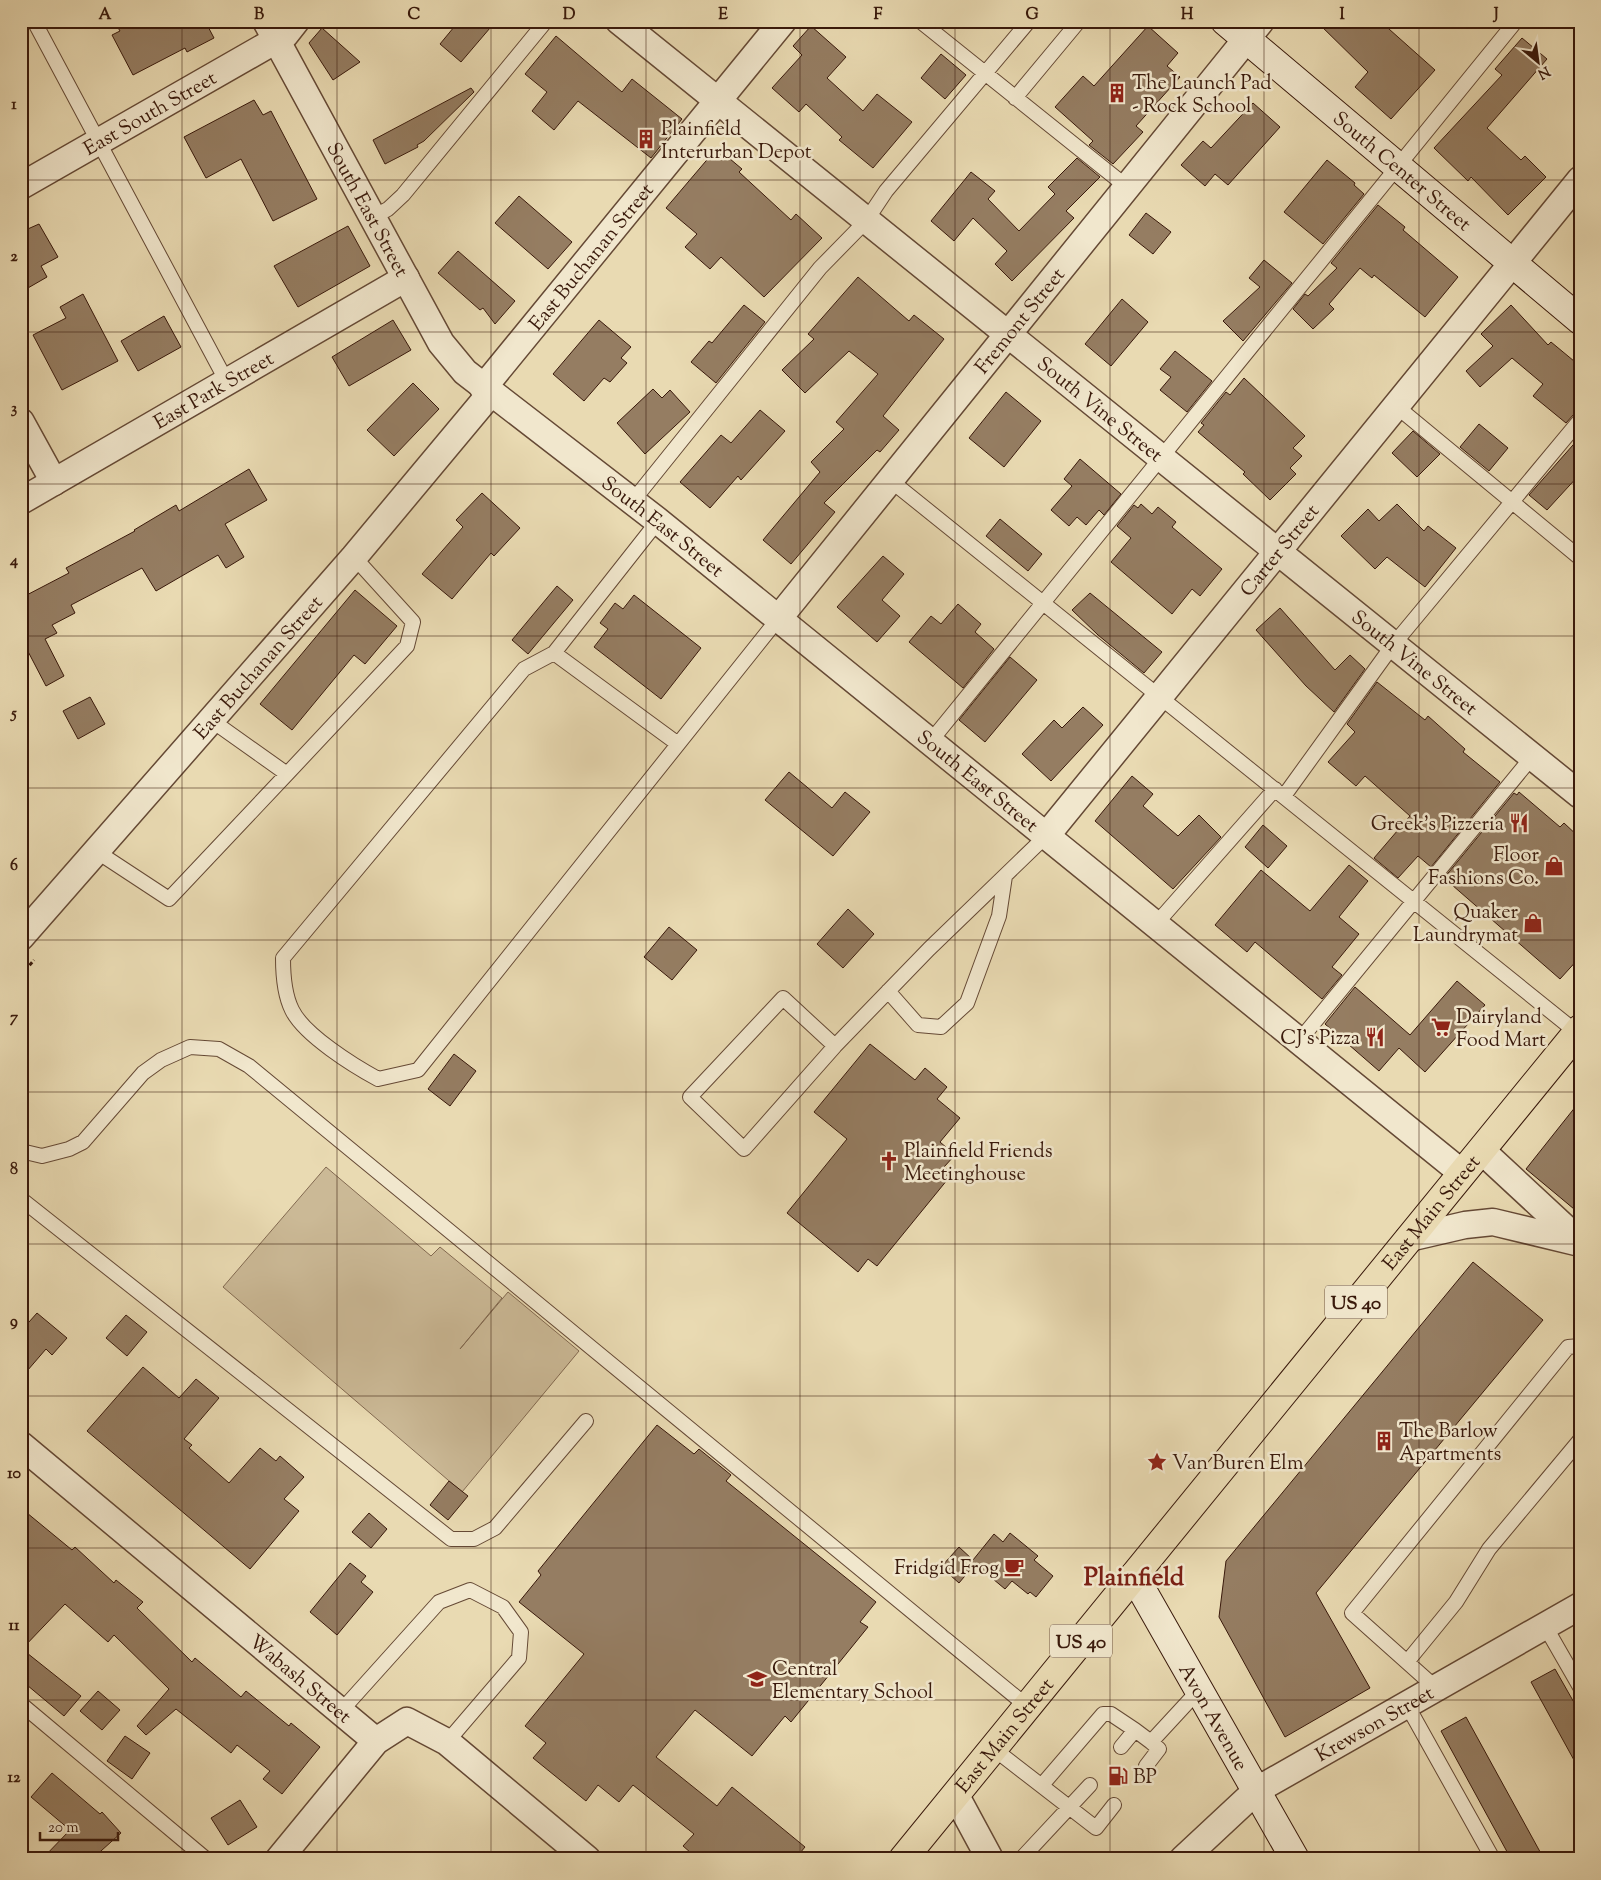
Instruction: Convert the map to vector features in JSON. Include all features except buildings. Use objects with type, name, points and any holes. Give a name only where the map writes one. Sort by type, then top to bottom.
[{"type":"main road","name":"South Center Street","points":[[1225,21],[1254,30],[1398,168],[1580,320]]},
{"type":"main road","name":"East Main Street","points":[[903,1859],[1579,1032]]},
{"type":"main road","name":"Avon Avenue","points":[[1134,1576],[1295,1859]]},
{"type":"street","name":"East South Street","points":[[21,186],[98,142],[271,31],[285,35],[296,21]]},
{"type":"street","name":"South Vine Street","points":[[618,21],[1580,796]]},
{"type":"street","name":"East Buchanan Street","points":[[21,937],[354,557],[782,21]]},
{"type":"street","name":"Fremont Street","points":[[778,619],[1254,30]]},
{"type":"street","name":"South East Street","points":[[271,31],[441,343],[465,372],[487,391],[658,521],[1462,1173]]},
{"type":"street","name":"Carter Street","points":[[1046,836],[1276,551],[1580,180]]},
{"type":"street","name":"East Park Street","points":[[21,501],[406,278]]},
{"type":"street","points":[[21,422],[54,482]]},
{"type":"street","points":[[1482,1151],[1580,1242]]},
{"type":"street","points":[[1409,1238],[1465,1225],[1493,1222],[1580,1242]]},
{"type":"street","name":"Wabash Street","points":[[21,1445],[376,1740]]},
{"type":"street","name":"Krewson Street","points":[[1183,1859],[1257,1790],[1580,1606]]},
{"type":"street","points":[[279,1859],[376,1740],[407,1721],[447,1742],[587,1859]]},
{"type":"street","points":[[956,1796],[990,1859]]},
{"type":"lane","points":[[34,21],[226,382]]},
{"type":"lane","points":[[373,217],[388,209],[402,195],[546,21]]},
{"type":"lane","points":[[920,21],[1127,187]]},
{"type":"lane","points":[[632,502],[820,268],[866,221],[886,192],[1029,21]]},
{"type":"lane","points":[[1015,98],[1079,21]]},
{"type":"lane","points":[[930,742],[1516,21]]},
{"type":"lane","points":[[1396,406],[1580,558]]},
{"type":"lane","points":[[1156,925],[1280,793],[1393,645],[1580,420]]},
{"type":"lane","points":[[890,480],[1579,1032]]},
{"type":"lane","points":[[658,521],[554,653],[524,669],[283,958],[283,978],[292,1010],[304,1028],[357,1068],[378,1079],[418,1070],[778,619]]},
{"type":"lane","points":[[96,851],[169,899],[407,646],[413,622],[354,557]]},
{"type":"lane","points":[[554,653],[678,744]]},
{"type":"lane","points":[[211,720],[286,774]]},
{"type":"lane","points":[[1299,1040],[1532,758]]},
{"type":"lane","points":[[835,1046],[783,998],[690,1097],[744,1149],[835,1046],[888,991],[1046,836]]},
{"type":"lane","points":[[888,991],[918,1025],[941,1027],[966,1003],[1000,916],[1005,876]]},
{"type":"lane","points":[[21,1151],[42,1156],[70,1149],[83,1142],[144,1074],[161,1060],[190,1047],[219,1049],[249,1066],[1028,1707]]},
{"type":"lane","points":[[21,1199],[451,1539],[474,1539],[495,1528],[586,1421]]},
{"type":"lane","points":[[1436,1688],[1352,1612],[1568,1348],[1580,1346]]},
{"type":"lane","points":[[1407,1662],[1456,1602],[1489,1549],[1580,1440]]},
{"type":"lane","points":[[342,1712],[439,1602],[470,1590],[503,1607],[520,1632],[519,1658],[447,1742]]},
{"type":"lane","points":[[1546,1626],[1580,1687]]},
{"type":"lane","points":[[1151,1742],[1200,1690]]},
{"type":"lane","points":[[21,1704],[206,1859]]},
{"type":"lane","points":[[1407,1705],[1493,1859]]},
{"type":"lane","points":[[1042,1785],[1103,1714],[1112,1714],[1159,1749],[1146,1766]]},
{"type":"lane","points":[[1121,1747],[1135,1730]]},
{"type":"lane","points":[[994,1749],[1096,1828],[1114,1805]]},
{"type":"lane","points":[[1021,1859],[1090,1785]]},
{"type":"shaded area","points":[[326,1167],[431,1256],[440,1247],[502,1298],[460,1349],[508,1292],[579,1351],[462,1492],[223,1287]]},
{"type":"place","name":"The Launch Pad - Rock School","points":[[1117,93]]},
{"type":"place","name":"Plainfield Interurban Depot","points":[[646,139]]},
{"type":"place","name":"Greek's Pizzeria","points":[[1519,823]]},
{"type":"place","name":"Floor Fashions Co.","points":[[1554,866]]},
{"type":"place","name":"Quaker Laundrymat","points":[[1533,923]]},
{"type":"place","name":"Dairyland Food Mart","points":[[1441,1027]]},
{"type":"place","name":"CJ's Pizza","points":[[1375,1037]]},
{"type":"place","name":"Plainfield Friends Meetinghouse","points":[[889,1161]]},
{"type":"place","name":"The Barlow Apartments","points":[[1384,1441]]},
{"type":"place","name":"Van Buren Elm","points":[[1157,1462]]},
{"type":"place","name":"Fridgid Frog","points":[[1014,1567]]},
{"type":"place","name":"Central Elementary School","points":[[757,1679]]},
{"type":"place","name":"BP","points":[[1118,1776]]},
{"type":"district","name":"Plainfield","points":[[1134,1576]]}]
